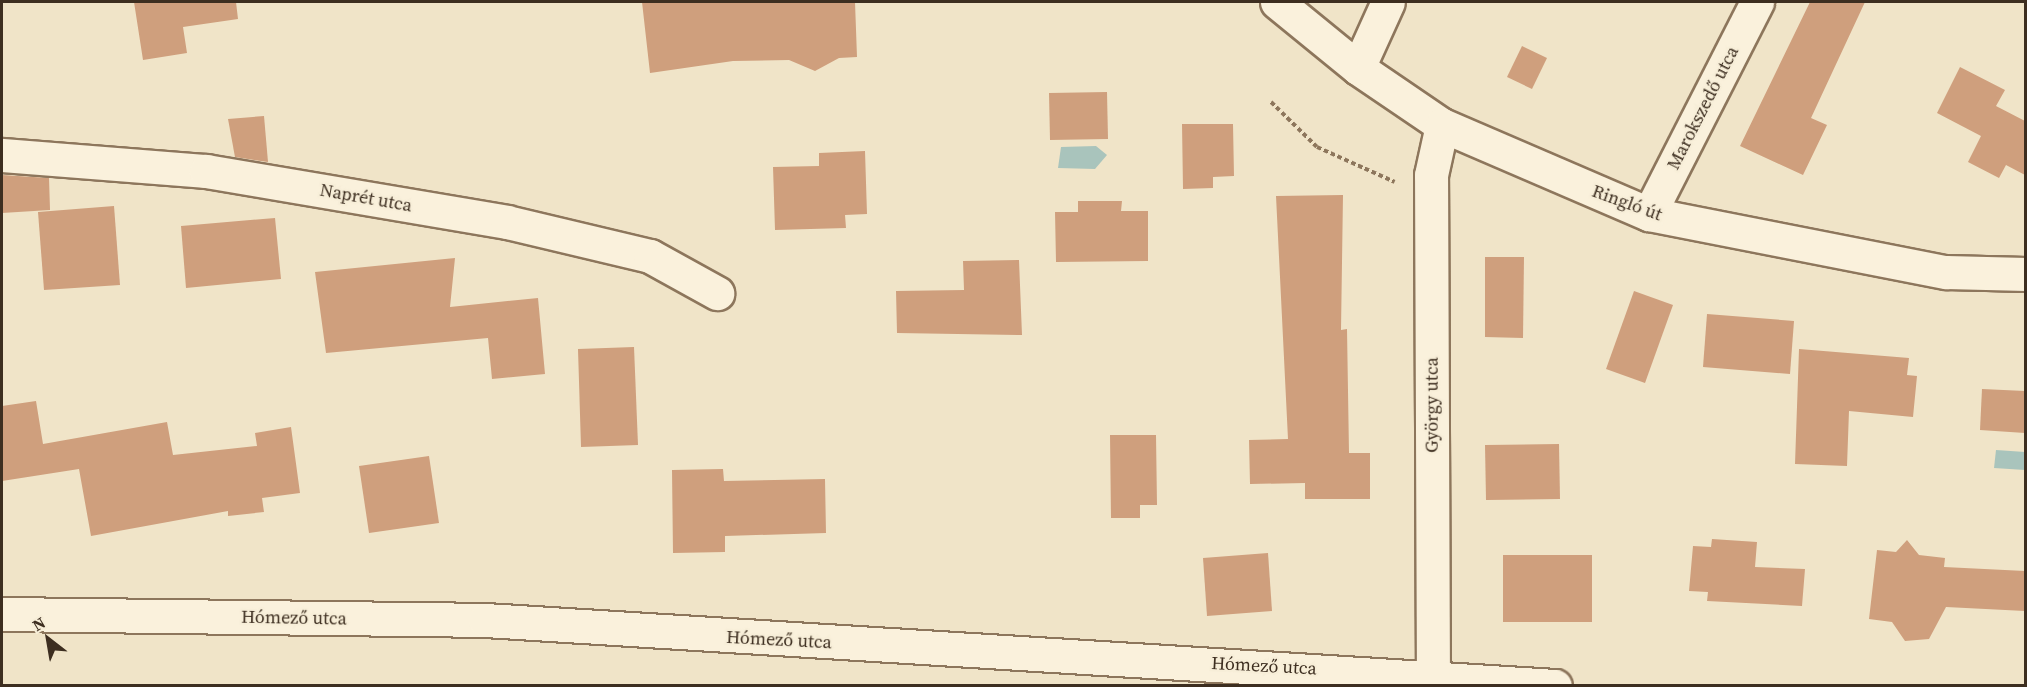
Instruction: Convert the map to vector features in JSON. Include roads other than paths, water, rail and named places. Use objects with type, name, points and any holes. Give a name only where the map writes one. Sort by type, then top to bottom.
[{"type":"street","name":"Ringló út","points":[[1277,2],[1358,68],[1442,125],[1649,214],[1946,272],[2025,274]]},
{"type":"street","points":[[1358,68],[1388,2]]},
{"type":"street","name":"Marokszedő utca","points":[[1649,214],[1757,2]]},
{"type":"street","name":"György utca","points":[[1433,680],[1432,198],[1442,125]]},
{"type":"street","name":"Naprét utca","points":[[2,155],[206,171],[507,222],[650,256],[717,292]]},
{"type":"street","name":"Hómező utca","points":[[2,614],[485,620],[634,633],[1556,686]]},
{"type":"water","points":[[1096,146],[1107,155],[1095,169],[1058,168],[1061,147]]},
{"type":"water","points":[[1996,450],[2025,452],[2025,470],[1994,468]]}]
